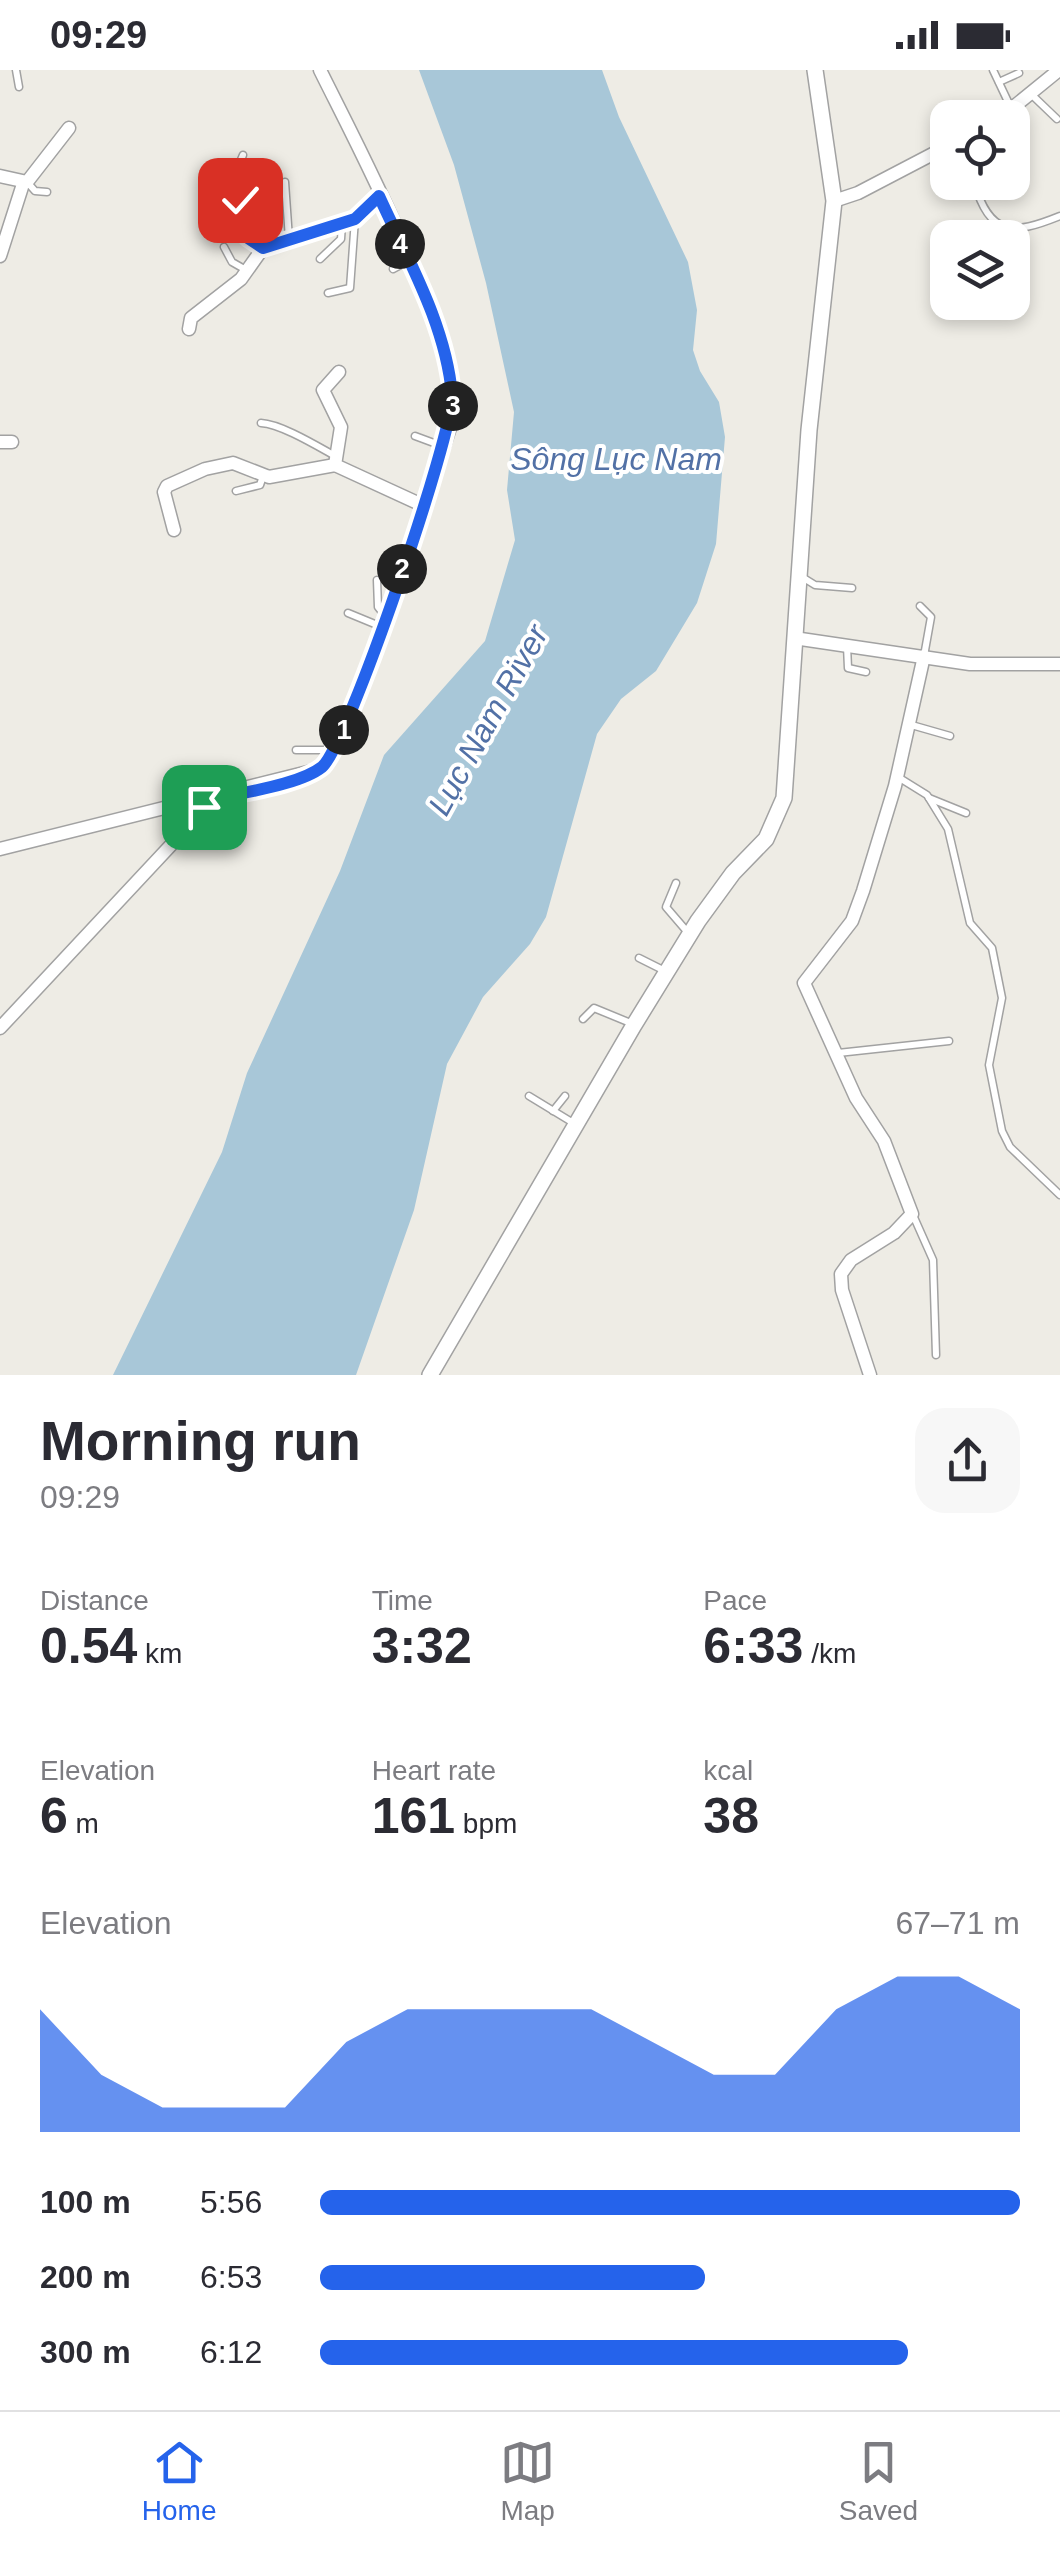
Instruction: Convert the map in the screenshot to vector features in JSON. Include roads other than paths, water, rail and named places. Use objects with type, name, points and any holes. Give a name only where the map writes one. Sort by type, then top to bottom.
[{"type":"street","points":[[0,848],[206,801],[316,770],[335,750],[384,622],[453,415],[448,370],[432,314],[320,70]]},
{"type":"street","points":[[430,1375],[666,972],[690,934],[778,820],[784,798],[798,573],[834,201],[815,70]]},
{"type":"street","points":[[1023,100],[1058,70]]},
{"type":"street","points":[[0,256],[25,183],[68,128]]},
{"type":"street","points":[[834,201],[858,194],[930,156]]},
{"type":"street","points":[[0,176],[25,183]]},
{"type":"street","points":[[189,329],[191,318],[248,271],[263,248],[349,221],[379,196]]},
{"type":"street","points":[[337,461],[341,427],[323,390],[339,372]]},
{"type":"street","points":[[174,530],[164,492],[172,482],[233,463],[264,476],[337,461],[422,505]]},
{"type":"street","points":[[794,638],[970,664],[1060,664]]},
{"type":"street","points":[[870,1375],[842,1290],[842,1274],[851,1260],[894,1233],[912,1214],[884,1141],[856,1098],[838,1053],[808,999],[805,978],[852,921],[897,776],[924,656]]},
{"type":"street","points":[[0,1028],[200,814],[206,801]]},
{"type":"lane","points":[[16,70],[19,87]]},
{"type":"lane","points":[[994,70],[1003,100]]},
{"type":"lane","points":[[998,82],[1019,73]]},
{"type":"lane","points":[[1031,94],[1057,119]]},
{"type":"lane","points":[[243,155],[235,174],[239,205],[248,238],[263,248]]},
{"type":"lane","points":[[216,174],[239,205]]},
{"type":"lane","points":[[285,182],[290,239]]},
{"type":"lane","points":[[25,183],[32,190],[47,192]]},
{"type":"lane","points":[[980,200],[983,210],[1001,226],[1028,229],[1060,216]]},
{"type":"lane","points":[[320,259],[341,240],[349,221]]},
{"type":"lane","points":[[328,293],[350,288],[349,221]]},
{"type":"lane","points":[[224,247],[232,262],[248,271]]},
{"type":"lane","points":[[394,269],[408,261]]},
{"type":"lane","points":[[261,423],[280,425],[337,461]]},
{"type":"lane","points":[[415,436],[444,447]]},
{"type":"lane","points":[[236,491],[260,486],[264,476]]},
{"type":"lane","points":[[798,573],[810,584],[852,588]]},
{"type":"lane","points":[[377,580],[378,607],[384,622]]},
{"type":"lane","points":[[920,606],[932,617],[924,656]]},
{"type":"lane","points":[[348,614],[384,622]]},
{"type":"lane","points":[[847,644],[848,668],[866,672]]},
{"type":"lane","points":[[907,724],[950,736]]},
{"type":"lane","points":[[296,750],[335,750]]},
{"type":"lane","points":[[897,776],[929,798],[966,813]]},
{"type":"lane","points":[[929,798],[952,840],[970,924],[992,948],[1002,998],[990,1065],[1002,1131],[1010,1147],[1060,1195]]},
{"type":"lane","points":[[676,882],[666,907],[690,934]]},
{"type":"lane","points":[[639,958],[666,972]]},
{"type":"lane","points":[[584,1019],[594,1008],[634,1025]]},
{"type":"lane","points":[[838,1053],[949,1041]]},
{"type":"lane","points":[[529,1096],[576,1125]]},
{"type":"lane","points":[[554,1111],[565,1096]]},
{"type":"lane","points":[[912,1214],[933,1260],[936,1355]]},
{"type":"water","name":"Sông Lục Nam","points":[[419,70],[602,70],[619,117],[688,262],[697,310],[693,350],[700,371],[719,402],[725,437],[716,544],[697,603],[656,671],[621,699],[597,734],[546,917],[530,944],[483,997],[447,1064],[414,1210],[356,1375],[113,1375],[222,1152],[247,1073],[340,871],[384,755],[485,641],[515,540],[507,490],[514,412],[486,283],[454,165]]},
{"type":"water label","name":"Lục Nam River","points":[[488,720]]}]
